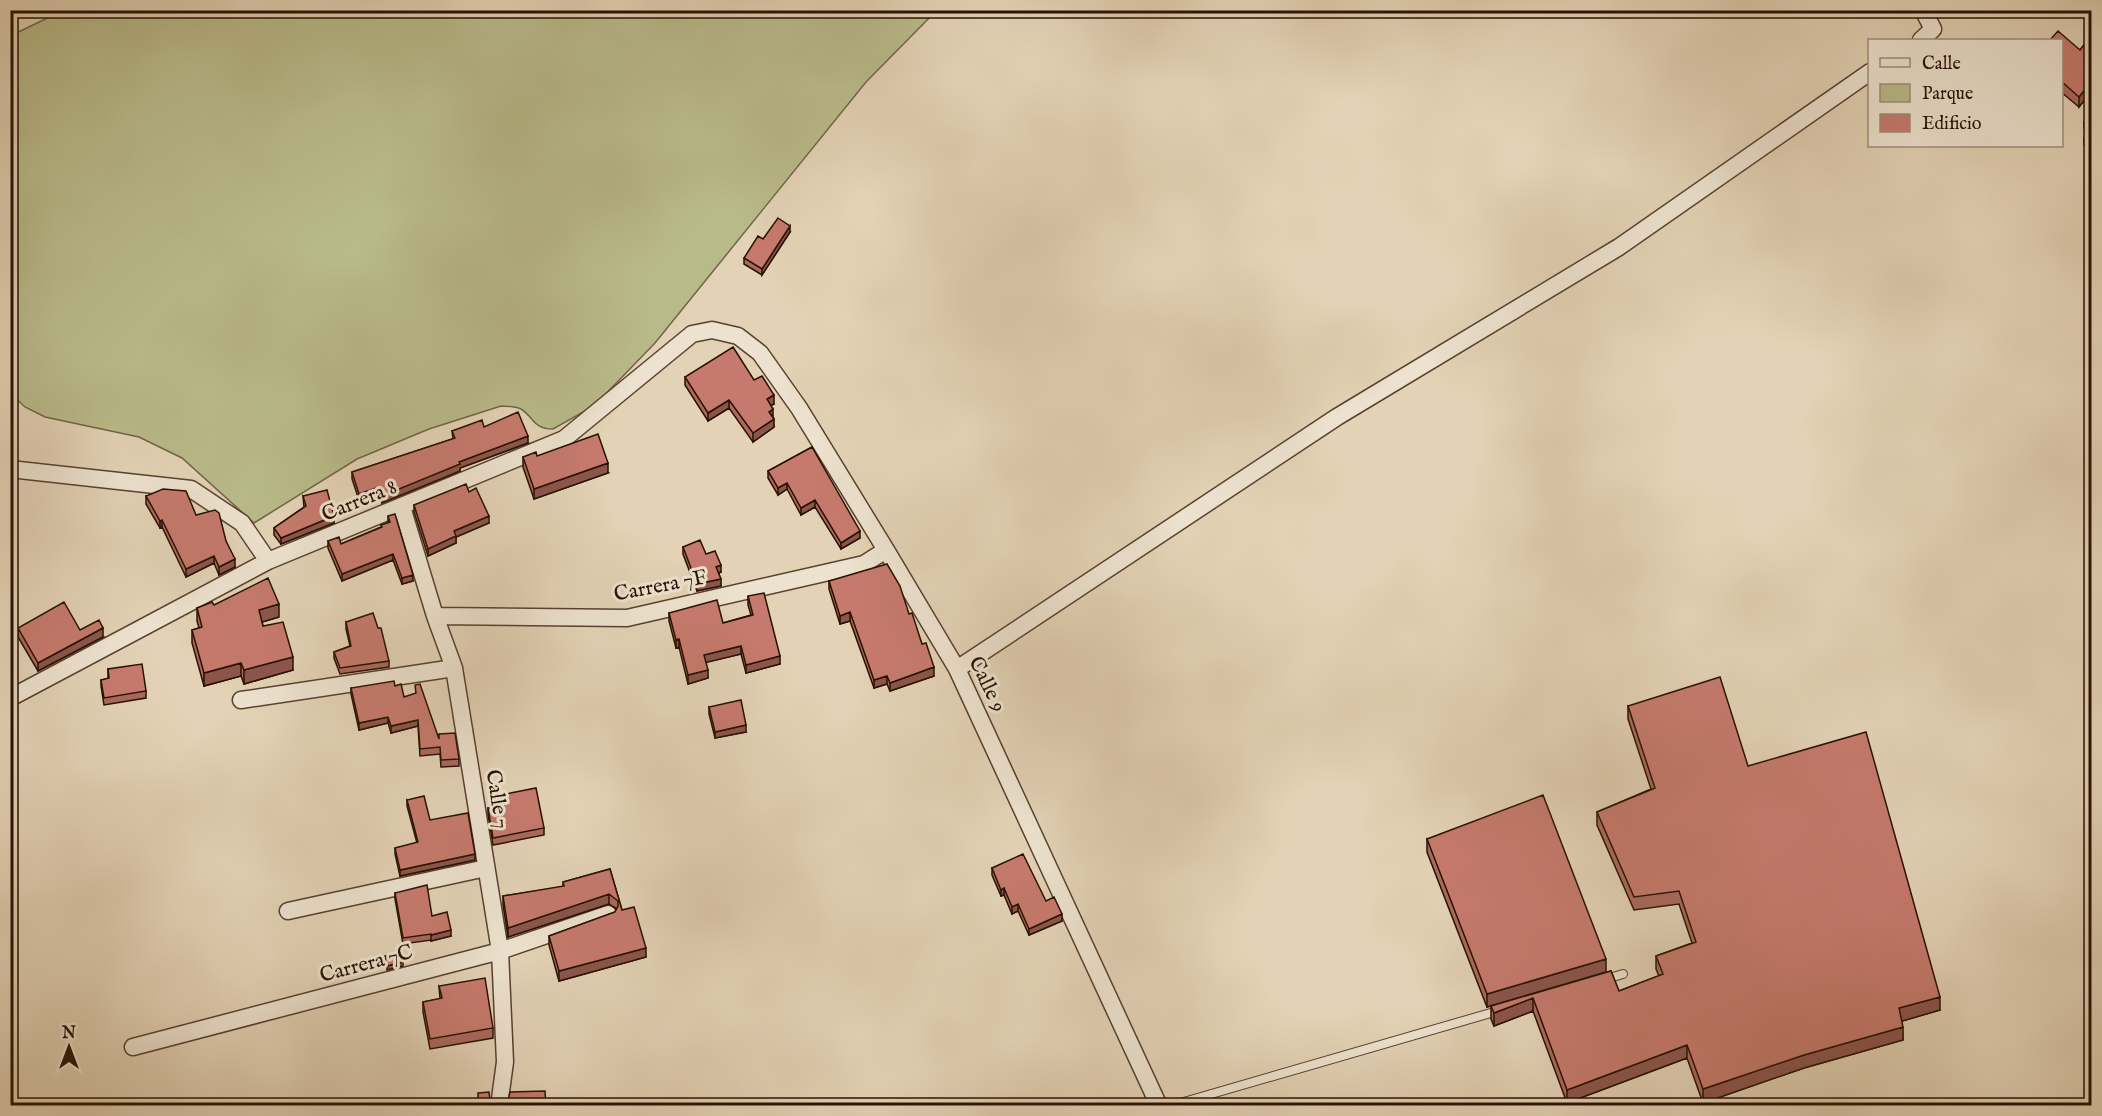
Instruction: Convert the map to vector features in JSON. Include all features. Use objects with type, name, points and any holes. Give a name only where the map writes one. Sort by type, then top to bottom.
[{"type":"street","points":[[1922,39],[1933,29],[1923,10]]},
{"type":"street","points":[[957,669],[1337,417],[1618,247],[1868,73]]},
{"type":"street","name":"Calle 9","points":[[712,330],[738,336],[760,353],[799,408],[957,669],[1159,1106]]},
{"type":"street","name":"Carrera 8","points":[[10,698],[268,561],[564,439],[692,334],[712,330]]},
{"type":"street","points":[[10,469],[191,489],[242,523],[268,561]]},
{"type":"street","name":"Calle 7","points":[[402,507],[435,616],[454,668],[500,951],[505,1062],[499,1106]]},
{"type":"street","name":"Carrera 7F","points":[[435,616],[627,618],[864,564],[886,550]]},
{"type":"street","points":[[241,700],[454,668]]},
{"type":"street","points":[[288,911],[486,868]]},
{"type":"street","name":"Carrera 7C","points":[[133,1047],[500,951],[608,914]]},
{"type":"lane","points":[[1589,984],[1623,974]]},
{"type":"lane","points":[[1170,1106],[1510,1007]]},
{"type":"green space","points":[[64,10],[936,11],[866,82],[655,343],[594,406],[553,429],[541,427],[521,409],[501,406],[429,429],[357,459],[254,523],[182,458],[139,437],[45,417],[25,407],[11,394],[10,36]]},
{"type":"building","points":[[2058,31],[2080,50],[2091,36],[2091,82],[2079,97],[2063,83],[2063,39],[2051,39]]},
{"type":"building","points":[[2091,118],[2091,135],[2084,122]]},
{"type":"building","points":[[2091,135],[2091,153],[2084,138]]},
{"type":"building","points":[[778,218],[790,226],[762,269],[744,258],[758,236],[763,239]]},
{"type":"building","points":[[733,347],[754,380],[762,376],[774,395],[767,399],[773,409],[769,412],[774,419],[753,433],[729,400],[708,413],[685,377]]},
{"type":"building","points":[[518,412],[528,436],[459,462],[460,464],[382,496],[379,487],[359,494],[352,472],[455,438],[452,431],[482,420],[484,427]]},
{"type":"building","points":[[598,434],[608,463],[534,489],[523,457],[536,452],[537,456]]},
{"type":"building","points":[[812,447],[860,531],[841,543],[815,500],[801,508],[787,483],[778,488],[768,471]]},
{"type":"building","points":[[466,484],[469,492],[476,488],[489,516],[454,531],[456,536],[428,549],[414,505]]},
{"type":"building","points":[[163,489],[186,491],[196,515],[215,510],[219,513],[226,541],[235,559],[219,567],[214,556],[186,569],[162,520],[160,521],[146,496]]},
{"type":"building","points":[[327,490],[334,516],[281,538],[274,528],[306,506],[303,496]]},
{"type":"building","points":[[395,514],[413,575],[402,578],[393,554],[342,574],[328,541],[339,537],[341,544],[382,527],[381,525],[390,522],[388,516]]},
{"type":"building","points":[[700,540],[706,554],[715,551],[721,565],[716,567],[721,579],[697,584],[683,547]]},
{"type":"building","points":[[887,564],[900,586],[909,614],[912,613],[922,644],[926,643],[934,667],[890,683],[887,676],[874,680],[850,612],[840,616],[829,581]]},
{"type":"building","points":[[268,578],[279,604],[259,610],[263,626],[283,622],[293,657],[244,670],[241,663],[204,673],[192,630],[202,627],[197,608],[212,602],[214,605]]},
{"type":"building","points":[[764,593],[780,656],[746,665],[741,646],[704,655],[708,670],[688,675],[679,639],[676,640],[669,613],[717,600],[723,623],[753,615],[748,596]]},
{"type":"building","points":[[64,602],[80,630],[99,620],[103,628],[38,663],[18,628]]},
{"type":"building","points":[[373,613],[378,628],[381,628],[389,661],[340,668],[334,652],[351,646],[346,622]]},
{"type":"building","points":[[142,664],[146,691],[104,698],[101,680],[109,678],[108,669]]},
{"type":"building","points":[[1720,677],[1748,766],[1866,732],[1940,997],[1899,1008],[1903,1027],[1804,1055],[1703,1089],[1687,1045],[1567,1090],[1533,998],[1494,1013],[1491,1006],[1611,971],[1619,991],[1663,974],[1656,956],[1696,942],[1679,891],[1634,897],[1597,812],[1655,788],[1628,706]]},
{"type":"building","points":[[394,681],[395,686],[401,684],[404,697],[416,693],[415,685],[420,684],[439,739],[439,734],[455,733],[459,759],[441,760],[440,747],[420,749],[418,720],[391,726],[388,717],[359,723],[351,688]]},
{"type":"building","points":[[741,700],[746,725],[715,732],[709,707]]},
{"type":"building","points":[[536,788],[544,828],[493,838],[488,808],[498,806],[496,796]]},
{"type":"building","points":[[1543,795],[1606,959],[1487,994],[1427,839]]},
{"type":"building","points":[[424,796],[430,820],[468,813],[475,854],[400,870],[395,848],[418,842],[407,800]]},
{"type":"building","points":[[1023,854],[1046,901],[1054,897],[1062,914],[1029,929],[1018,904],[1012,907],[1004,888],[1001,890],[992,868]]},
{"type":"building","points":[[610,869],[622,910],[634,907],[646,948],[559,971],[549,936],[615,912],[618,901],[609,894],[508,928],[503,896],[564,886],[563,882]]},
{"type":"building","points":[[427,885],[432,916],[447,912],[451,930],[403,938],[395,893]]},
{"type":"building","points":[[400,952],[403,962],[387,966],[385,956]]},
{"type":"building","points":[[485,978],[493,1028],[430,1039],[423,1002],[442,998],[439,986]]},
{"type":"building","points":[[545,1091],[546,1106],[502,1106],[507,1104],[510,1092]]},
{"type":"building","points":[[489,1092],[490,1101],[496,1106],[478,1106],[478,1093]]}]
